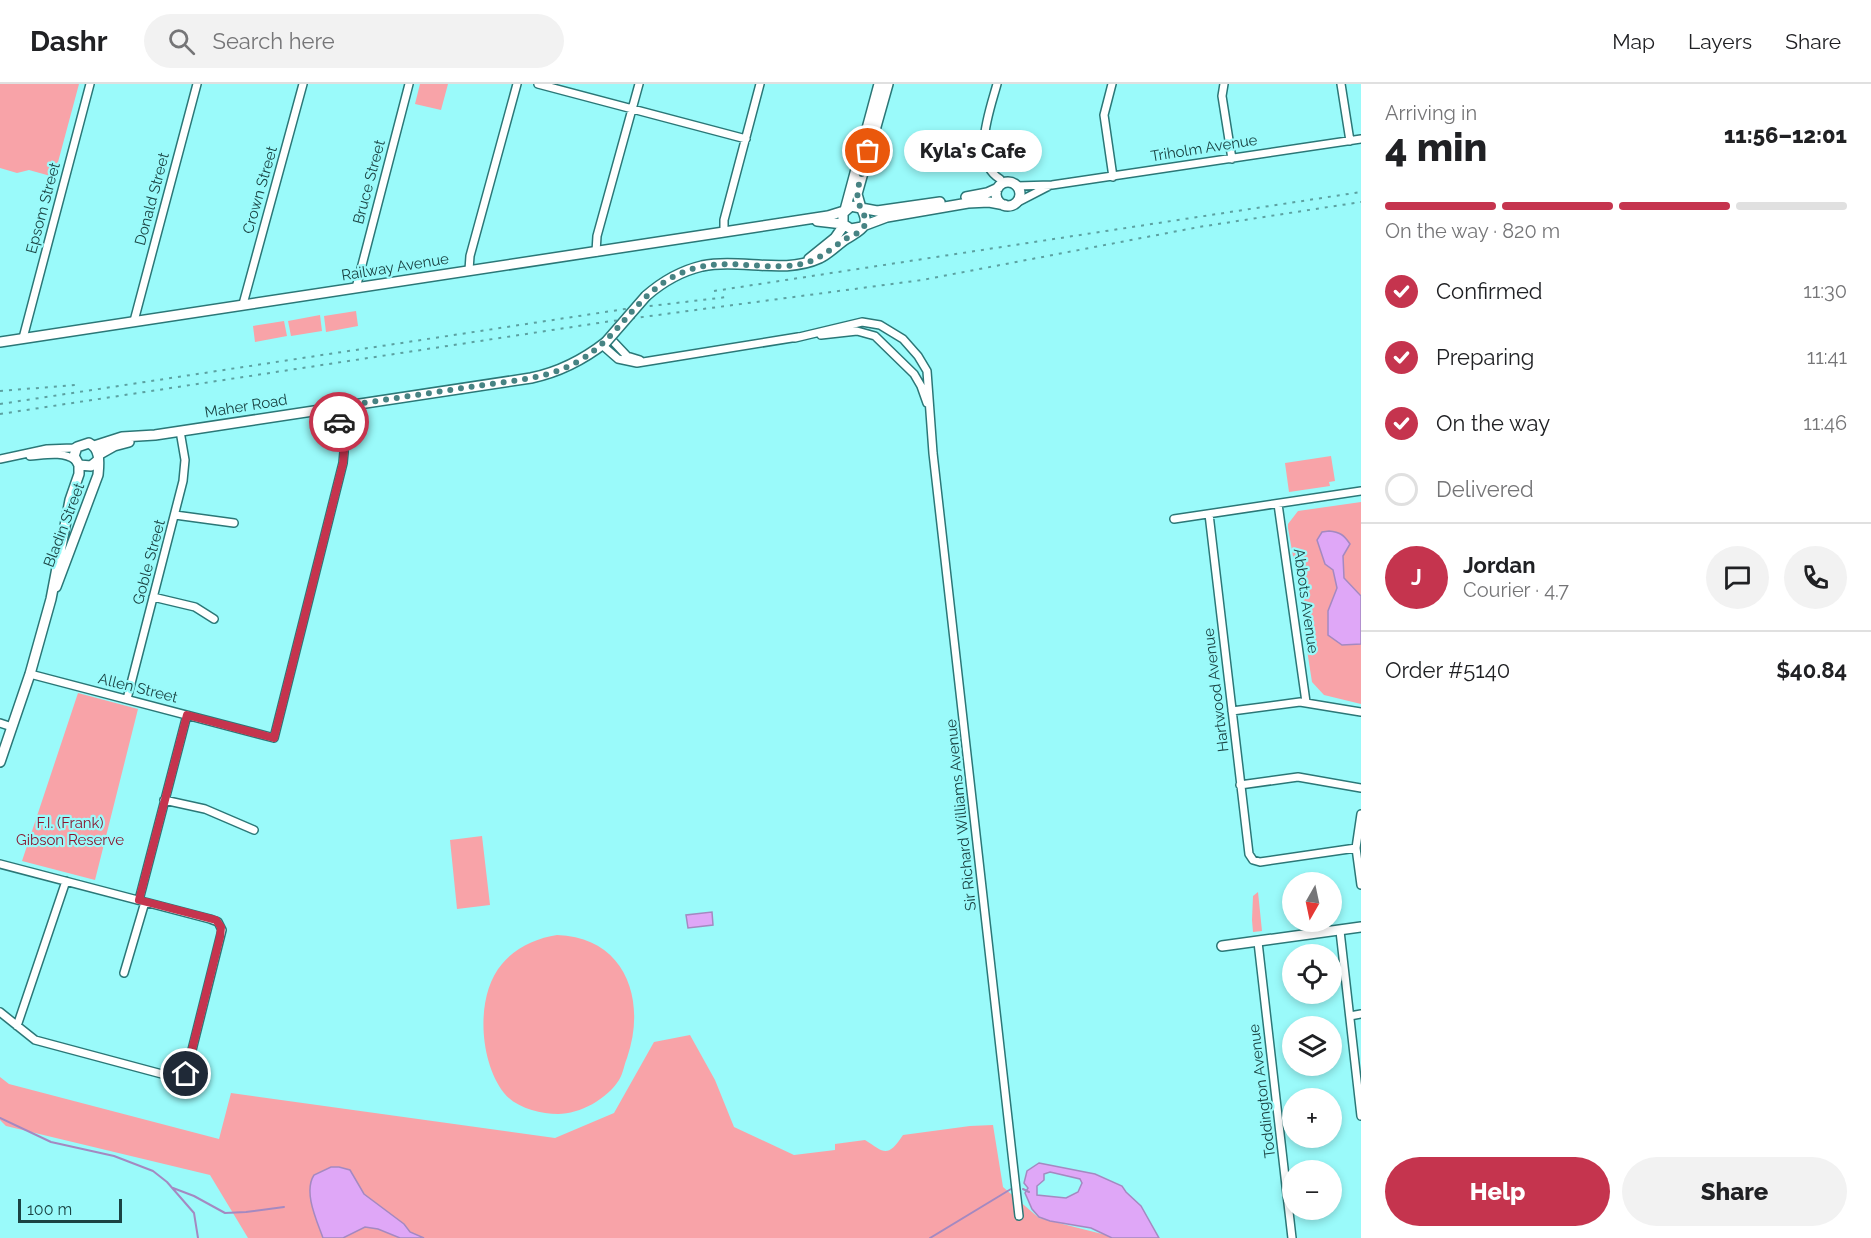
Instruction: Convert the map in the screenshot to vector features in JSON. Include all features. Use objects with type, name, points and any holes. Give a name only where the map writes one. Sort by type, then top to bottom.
[{"type":"street","name":"Epsom Street","points":[[23,338],[90,84]]},
{"type":"street","name":"Donald Street","points":[[134,321],[197,84]]},
{"type":"street","name":"Crown Street","points":[[243,304],[303,84]]},
{"type":"street","name":"Bruce Street","points":[[356,288],[409,84]]},
{"type":"street","points":[[469,270],[470,256],[517,84]]},
{"type":"street","points":[[538,84],[746,139]]},
{"type":"street","points":[[596,252],[597,236],[639,84]]},
{"type":"street","points":[[724,232],[724,220],[760,84]]},
{"type":"street","points":[[997,84],[983,141],[987,164],[999,184],[997,198],[1010,205]]},
{"type":"street","points":[[1112,84],[1104,115],[1113,177]]},
{"type":"street","points":[[1224,84],[1222,96],[1232,159]]},
{"type":"street","points":[[1341,84],[1350,141]]},
{"type":"street","points":[[845,211],[852,206],[872,211],[977,196],[999,184],[1008,182],[1016,186],[1020,194],[1018,199],[1010,205],[988,202],[968,203],[887,217],[863,227],[851,229],[844,225],[842,219],[883,85]]},
{"type":"street","name":"Triholm Avenue","points":[[1016,186],[1052,185],[1113,177],[1361,139]]},
{"type":"street","points":[[863,227],[866,219],[857,194],[864,152]]},
{"type":"street","name":"Triholm Avenue","points":[[1010,205],[1052,185]]},
{"type":"street","name":"Railway Avenue","points":[[0,342],[596,252],[832,215],[845,211]]},
{"type":"street","name":"Railway Avenue","points":[[794,221],[844,225]]},
{"type":"street","points":[[805,262],[835,238],[844,225]]},
{"type":"street","name":"Maher Road","points":[[97,454],[122,437],[155,435],[542,375],[575,363],[607,341],[646,296],[672,277],[702,266],[728,263],[784,266],[805,262],[825,255],[863,227]]},
{"type":"street","name":"Sir Richard Williams Avenue","points":[[795,338],[851,323],[868,322],[880,325],[908,344],[927,371],[929,411],[1019,1216]]},
{"type":"street","name":"Sir Richard Williams Avenue","points":[[607,341],[618,359],[637,363],[795,338],[848,331],[864,332],[878,338],[917,379],[929,411]]},
{"type":"street","name":"Sir Richard Williams Avenue","points":[[607,341],[627,356],[637,360],[652,360]]},
{"type":"street","points":[[896,355],[908,344]]},
{"type":"street","name":"Allen Street","points":[[30,674],[274,738],[343,463],[344,452],[337,407]]},
{"type":"street","name":"Goble Street","points":[[127,699],[183,481],[185,460],[180,431]]},
{"type":"street","points":[[0,459],[47,449],[73,448],[85,443],[97,454],[91,466],[77,463],[71,457],[59,454],[19,456]]},
{"type":"street","points":[[77,447],[74,452],[77,463]]},
{"type":"street","name":"Bladin Street","points":[[51,599],[95,485],[99,469],[97,454]]},
{"type":"street","name":"Bladin Street","points":[[0,762],[30,674],[51,599],[70,500],[79,474],[77,463]]},
{"type":"street","points":[[1174,519],[1361,491]]},
{"type":"street","name":"Abbots Avenue","points":[[1278,504],[1306,702]]},
{"type":"street","name":"Hartwood Avenue","points":[[1209,514],[1248,850],[1253,860],[1260,862],[1356,848]]},
{"type":"street","points":[[175,515],[234,523]]},
{"type":"street","points":[[153,597],[195,608],[214,620]]},
{"type":"street","points":[[1232,711],[1306,702],[1361,712]]},
{"type":"street","points":[[124,973],[164,800],[187,715]]},
{"type":"street","points":[[0,723],[12,727]]},
{"type":"street","points":[[1240,785],[1298,777],[1361,788]]},
{"type":"street","points":[[164,800],[205,809],[254,830]]},
{"type":"street","points":[[1361,814],[1356,848],[1361,885]]},
{"type":"street","points":[[0,864],[210,919],[220,924],[220,937],[187,1070],[183,1077],[173,1077],[35,1040],[0,1012]]},
{"type":"street","points":[[17,1026],[66,881]]},
{"type":"street","points":[[1342,931],[1361,927]]},
{"type":"street","points":[[1222,946],[1333,932]]},
{"type":"street","points":[[1340,932],[1361,1116]]},
{"type":"street","name":"Toddington Avenue","points":[[1258,942],[1292,1238]]},
{"type":"street","points":[[1350,1016],[1361,1014]]},
{"type":"green space","points":[[0,84],[79,84],[54,177],[29,170],[17,173],[0,168]]},
{"type":"green space","points":[[420,84],[448,84],[441,110],[415,104]]},
{"type":"green space","points":[[356,311],[358,326],[326,332],[324,316]]},
{"type":"green space","points":[[320,315],[322,331],[291,336],[288,321]]},
{"type":"green space","points":[[284,321],[287,336],[255,342],[253,326]]},
{"type":"green space","points":[[1331,456],[1335,481],[1329,482],[1330,486],[1289,492],[1285,463]]},
{"type":"green space","points":[[1361,502],[1361,704],[1324,695],[1312,682],[1303,624],[1304,594],[1294,562],[1288,524],[1298,511]]},
{"type":"green space","name":"F.I. (Frank) Gibson Reserve","points":[[78,693],[138,709],[95,880],[22,861]]},
{"type":"green space","points":[[482,836],[490,905],[457,909],[450,840]]},
{"type":"green space","points":[[1258,892],[1262,931],[1253,932],[1253,896]]},
{"type":"green space","points":[[557,935],[581,939],[600,947],[615,960],[625,976],[632,995],[634,1015],[633,1036],[627,1058],[614,1087],[600,1099],[584,1108],[558,1114],[529,1109],[515,1103],[504,1093],[489,1064],[484,1028],[487,993],[493,977],[502,964],[527,944]]},
{"type":"green space","points":[[690,1035],[715,1080],[734,1127],[794,1155],[835,1150],[835,1144],[865,1140],[885,1151],[893,1148],[903,1135],[993,1125],[1003,1187],[1039,1218],[1106,1235],[1138,1238],[248,1238],[210,1175],[6,1126],[0,1120],[0,1077],[9,1084],[219,1139],[231,1093],[555,1138],[614,1113],[654,1042]]},
{"type":"shaded area","points":[[1322,532],[1341,534],[1350,544],[1343,556],[1344,578],[1361,596],[1361,644],[1342,645],[1328,635],[1328,611],[1337,588],[1333,570],[1325,564],[1317,540]]},
{"type":"shaded area","points":[[712,912],[713,925],[688,928],[686,915]]},
{"type":"shaded area","points":[[1039,1163],[1095,1174],[1122,1186],[1141,1206],[1159,1238],[1112,1238],[1091,1228],[1039,1217],[1032,1209],[1025,1193],[1028,1188],[1024,1183],[1027,1171]],"holes":[[[1050,1172],[1080,1179],[1082,1183],[1078,1192],[1066,1198],[1037,1195],[1037,1186],[1044,1180],[1044,1174]]]},
{"type":"shaded area","points":[[331,1167],[350,1170],[364,1194],[404,1224],[410,1232],[424,1238],[400,1238],[378,1229],[365,1227],[343,1238],[323,1238],[312,1206],[310,1190],[314,1175]]},
{"type":"waterway","points":[[0,1118],[51,1142],[114,1156],[153,1171],[167,1182],[194,1213],[198,1238]]},
{"type":"waterway","points":[[173,1188],[194,1196],[225,1213],[284,1207]]},
{"type":"waterway","points":[[930,1238],[1011,1189]]},
{"type":"waterway","points":[[1023,1189],[1029,1192]]},
{"type":"railway","points":[[714,291],[1361,192]]},
{"type":"railway","points":[[0,414],[605,322],[922,280],[1199,227],[1361,202]]},
{"type":"railway","points":[[0,404],[625,309],[727,297]]},
{"type":"railway","points":[[0,391],[75,385]]},
{"type":"way so far","points":[[339,422],[337,407],[531,378],[564,368],[606,342],[636,304],[659,285],[682,272],[702,266],[728,263],[790,266],[822,257],[848,237],[860,231],[865,223],[866,217],[858,203],[857,196],[868,151]]},
{"type":"place","name":"Kyla's Cafe","points":[[868,151]]},
{"type":"route","points":[[186,1074],[222,930],[216,920],[139,900],[187,715],[259,732],[274,738],[343,463],[344,452],[339,422]]}]
